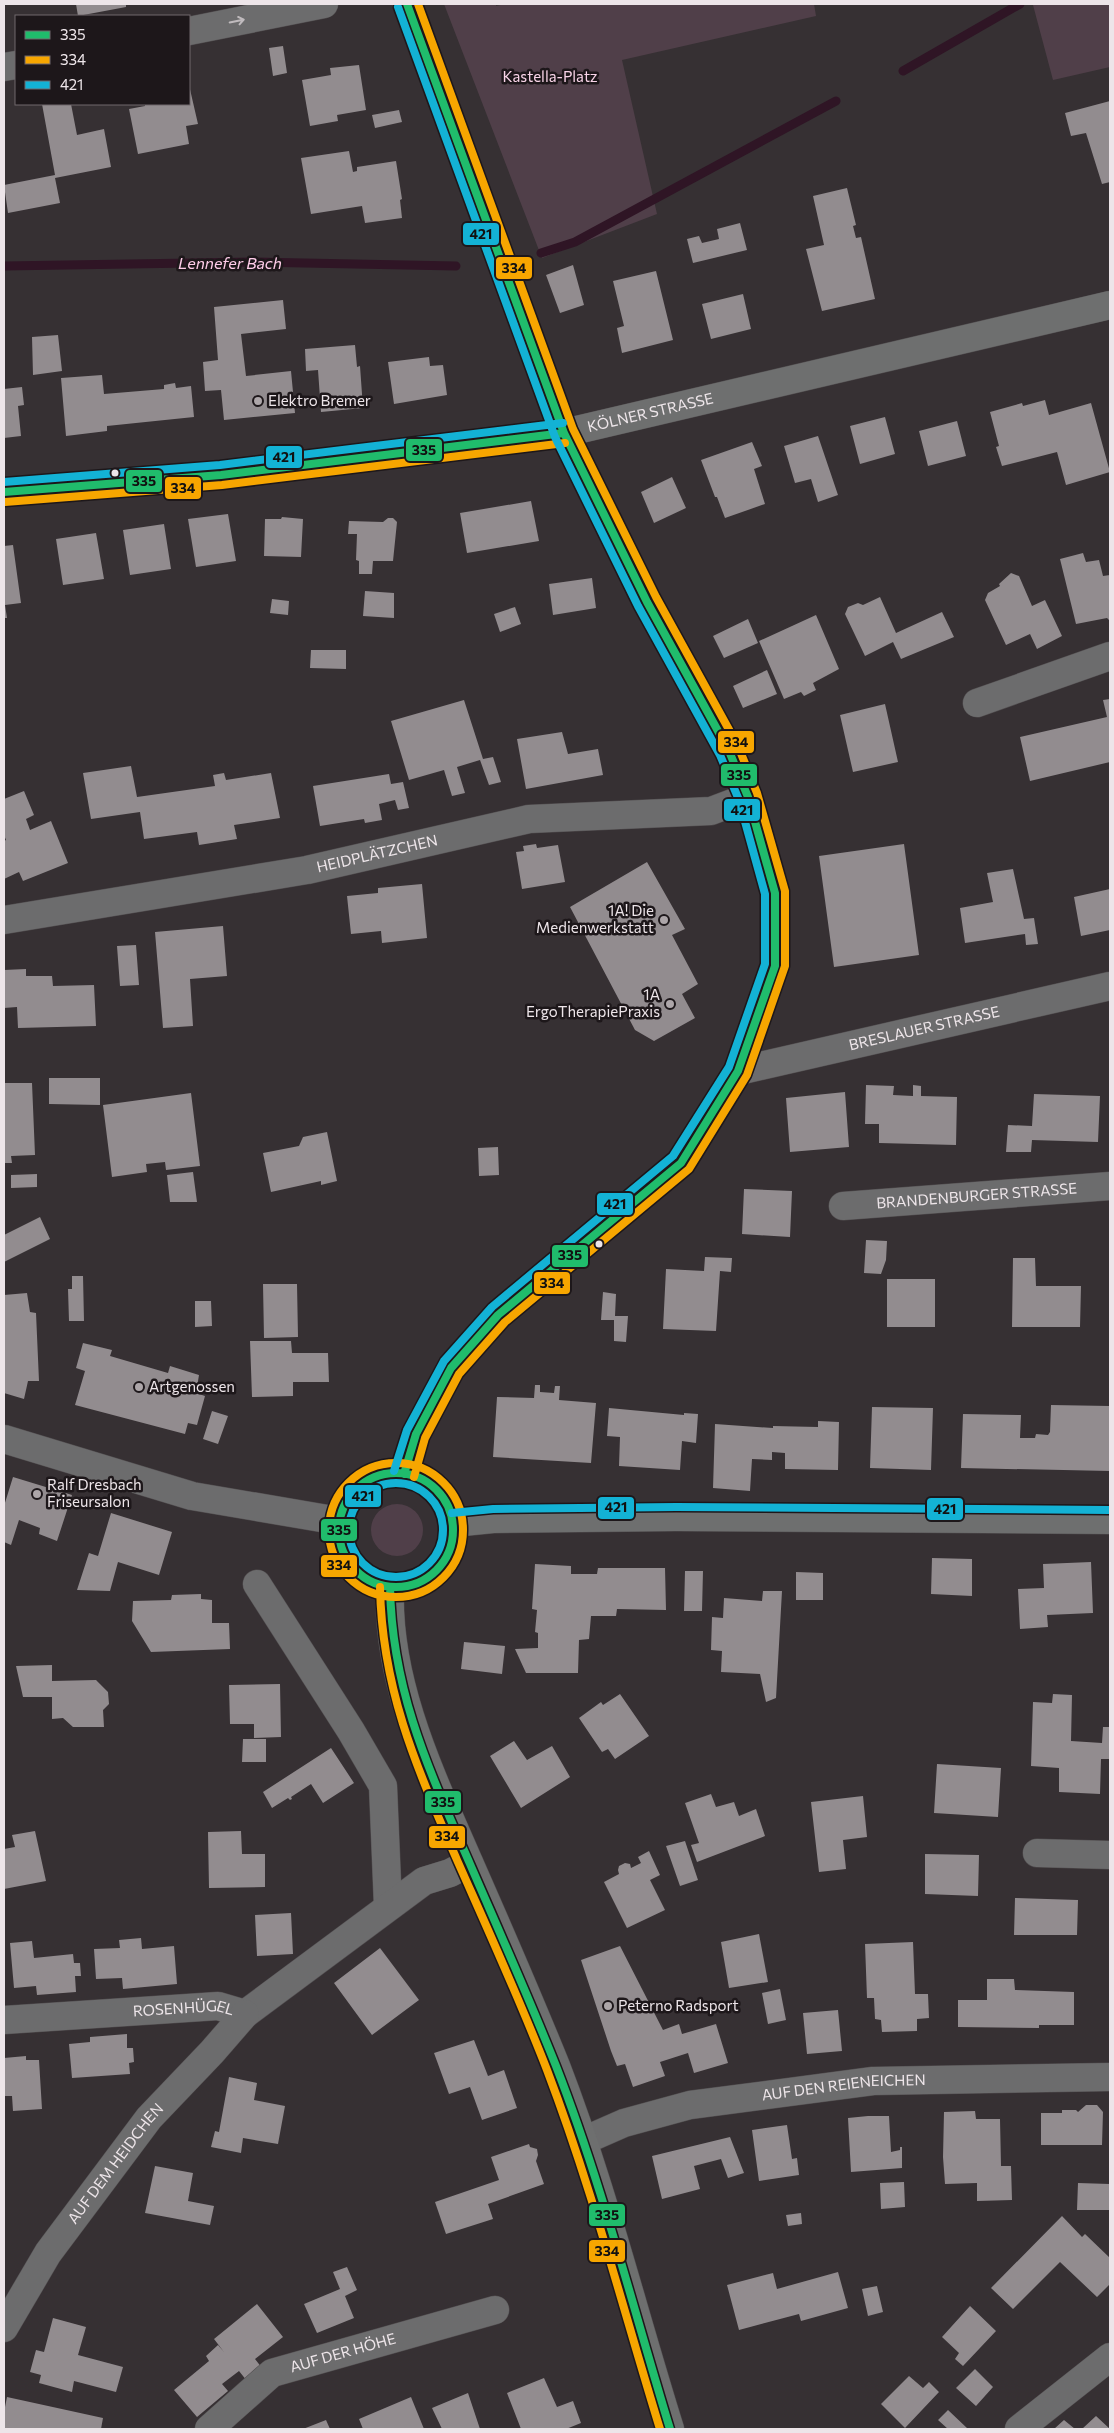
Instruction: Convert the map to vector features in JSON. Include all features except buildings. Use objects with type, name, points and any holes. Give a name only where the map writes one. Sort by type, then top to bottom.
[{"type":"main road","name":"KÖLNER STRASSE","points":[[4,492],[220,475],[564,433],[1110,304]]},
{"type":"main road","points":[[404,1474],[416,1434],[452,1368],[498,1315],[681,1163],[738,1071],[776,966],[775,893],[748,798],[729,751],[647,602],[564,433]]},
{"type":"main road","points":[[382,1474],[404,1474],[417,1476],[437,1490],[450,1511],[453,1523],[450,1548],[437,1570],[416,1584],[390,1587],[368,1580],[351,1565],[340,1544],[339,1521],[347,1500],[362,1484],[382,1474]]},
{"type":"main road","points":[[453,1523],[493,1520],[676,1517],[1110,1520]]},
{"type":"main road","points":[[390,1587],[389,1606],[393,1644],[405,1697],[431,1774],[532,2008],[583,2141],[622,2264],[670,2429]]},
{"type":"street","points":[[190,31],[324,4]]},
{"type":"street","points":[[407,4],[564,433]]},
{"type":"street","points":[[977,703],[1110,656]]},
{"type":"street","name":"HEIDPLÄTZCHEN","points":[[4,920],[307,870],[529,819],[711,811],[748,798]]},
{"type":"street","name":"BRESLAUER STRASSE","points":[[738,1071],[1110,986]]},
{"type":"street","name":"BRANDENBURGER STRASSE","points":[[843,1206],[1110,1186]]},
{"type":"street","points":[[4,1438],[192,1496],[339,1521]]},
{"type":"street","points":[[257,1584],[351,1731],[383,1786],[388,1908]]},
{"type":"street","points":[[1037,1854],[1110,1855]]},
{"type":"street","name":"ROSENHÜGEL","points":[[4,2020],[218,2006],[244,2014],[424,1881],[450,1873],[469,1863]]},
{"type":"street","name":"AUF DEM HEIDCHEN","points":[[4,2328],[48,2253],[149,2118],[212,2052],[244,2014]]},
{"type":"street","name":"AUF DEN REIENEICHEN","points":[[583,2141],[624,2123],[690,2105],[873,2081],[1110,2077]]},
{"type":"street","name":"AUF DER HÖHE","points":[[209,2429],[272,2373],[495,2310]]},
{"type":"street","points":[[1019,2429],[1110,2357]]},
{"type":"green space","name":"Kastella-Platz","points":[[444,4],[496,4],[496,6],[505,4],[814,4],[816,16],[622,60],[657,214],[542,258]]},
{"type":"green space","points":[[1110,4],[1110,67],[1053,80],[1033,5]]},
{"type":"green space","points":[[397,1504],[407,1506],[415,1512],[421,1520],[423,1530],[421,1540],[415,1548],[407,1554],[397,1556],[387,1554],[379,1548],[373,1540],[371,1530],[373,1520],[379,1512],[387,1506]]},
{"type":"waterway","name":"Lennefer Bach","points":[[903,71],[1020,4]]},
{"type":"waterway","points":[[541,253],[575,242],[836,101]]},
{"type":"waterway","name":"Lennefer Bach","points":[[4,266],[254,262],[456,266]]},
{"type":"transit line","name":"335","points":[[404,1474],[416,1434],[451,1368],[498,1315],[681,1163],[738,1071],[775,966],[775,893],[748,797],[729,751],[647,602],[564,433],[407,4]]},
{"type":"transit line","name":"334","points":[[414,1477],[425,1438],[459,1374],[505,1322],[689,1169],[747,1075],[785,966],[785,891],[757,793],[738,746],[656,597],[573,429],[418,4]]},
{"type":"transit line","name":"421","points":[[394,1471],[407,1430],[444,1361],[492,1307],[673,1156],[729,1067],[765,964],[765,894],[739,800],[720,755],[638,606],[555,437],[398,7]]},
{"type":"transit line","name":"421","points":[[4,482],[220,465],[563,423]]},
{"type":"transit line","name":"335","points":[[4,492],[221,475],[564,433]]},
{"type":"transit line","name":"334","points":[[5,502],[222,485],[565,443]]},
{"type":"transit line","name":"334","points":[[396,1463],[422,1468],[433,1474],[443,1483],[452,1493],[458,1504],[463,1530],[458,1556],[452,1567],[443,1577],[433,1586],[422,1592],[396,1597],[370,1592],[359,1586],[349,1577],[340,1567],[334,1556],[329,1530],[334,1504],[340,1493],[349,1483],[359,1474],[370,1468],[396,1463]]},
{"type":"transit line","name":"335","points":[[396,1473],[418,1477],[436,1490],[449,1508],[453,1530],[449,1552],[436,1570],[418,1583],[396,1587],[374,1583],[356,1570],[343,1552],[339,1530],[343,1508],[356,1490],[374,1477],[396,1473]]},
{"type":"transit line","name":"421","points":[[396,1483],[414,1487],[429,1497],[439,1512],[443,1530],[439,1548],[429,1563],[414,1573],[396,1577],[378,1573],[363,1563],[353,1548],[349,1530],[353,1512],[363,1497],[378,1487],[396,1483]]},
{"type":"transit line","name":"421","points":[[452,1513],[493,1509],[676,1507],[1110,1510]]},
{"type":"transit line","name":"334","points":[[380,1587],[382,1625],[387,1661],[404,1728],[428,1793],[547,2070],[593,2204],[660,2429]]},
{"type":"transit line","name":"335","points":[[390,1587],[392,1625],[398,1661],[405,1696],[415,1730],[440,1796],[535,2015],[573,2111],[603,2201],[670,2429]]},
{"type":"place","name":"Elektro Bremer","points":[[258,401]]},
{"type":"place","name":"1A! Die Medienwerkstatt","points":[[664,920]]},
{"type":"place","name":"1A ErgoTherapiePraxis","points":[[670,1004]]},
{"type":"place","name":"Artgenossen","points":[[139,1387]]},
{"type":"place","name":"Ralf Dresbach Friseursalon","points":[[37,1494]]},
{"type":"place","name":"Peterno Radsport","points":[[608,2006]]}]
